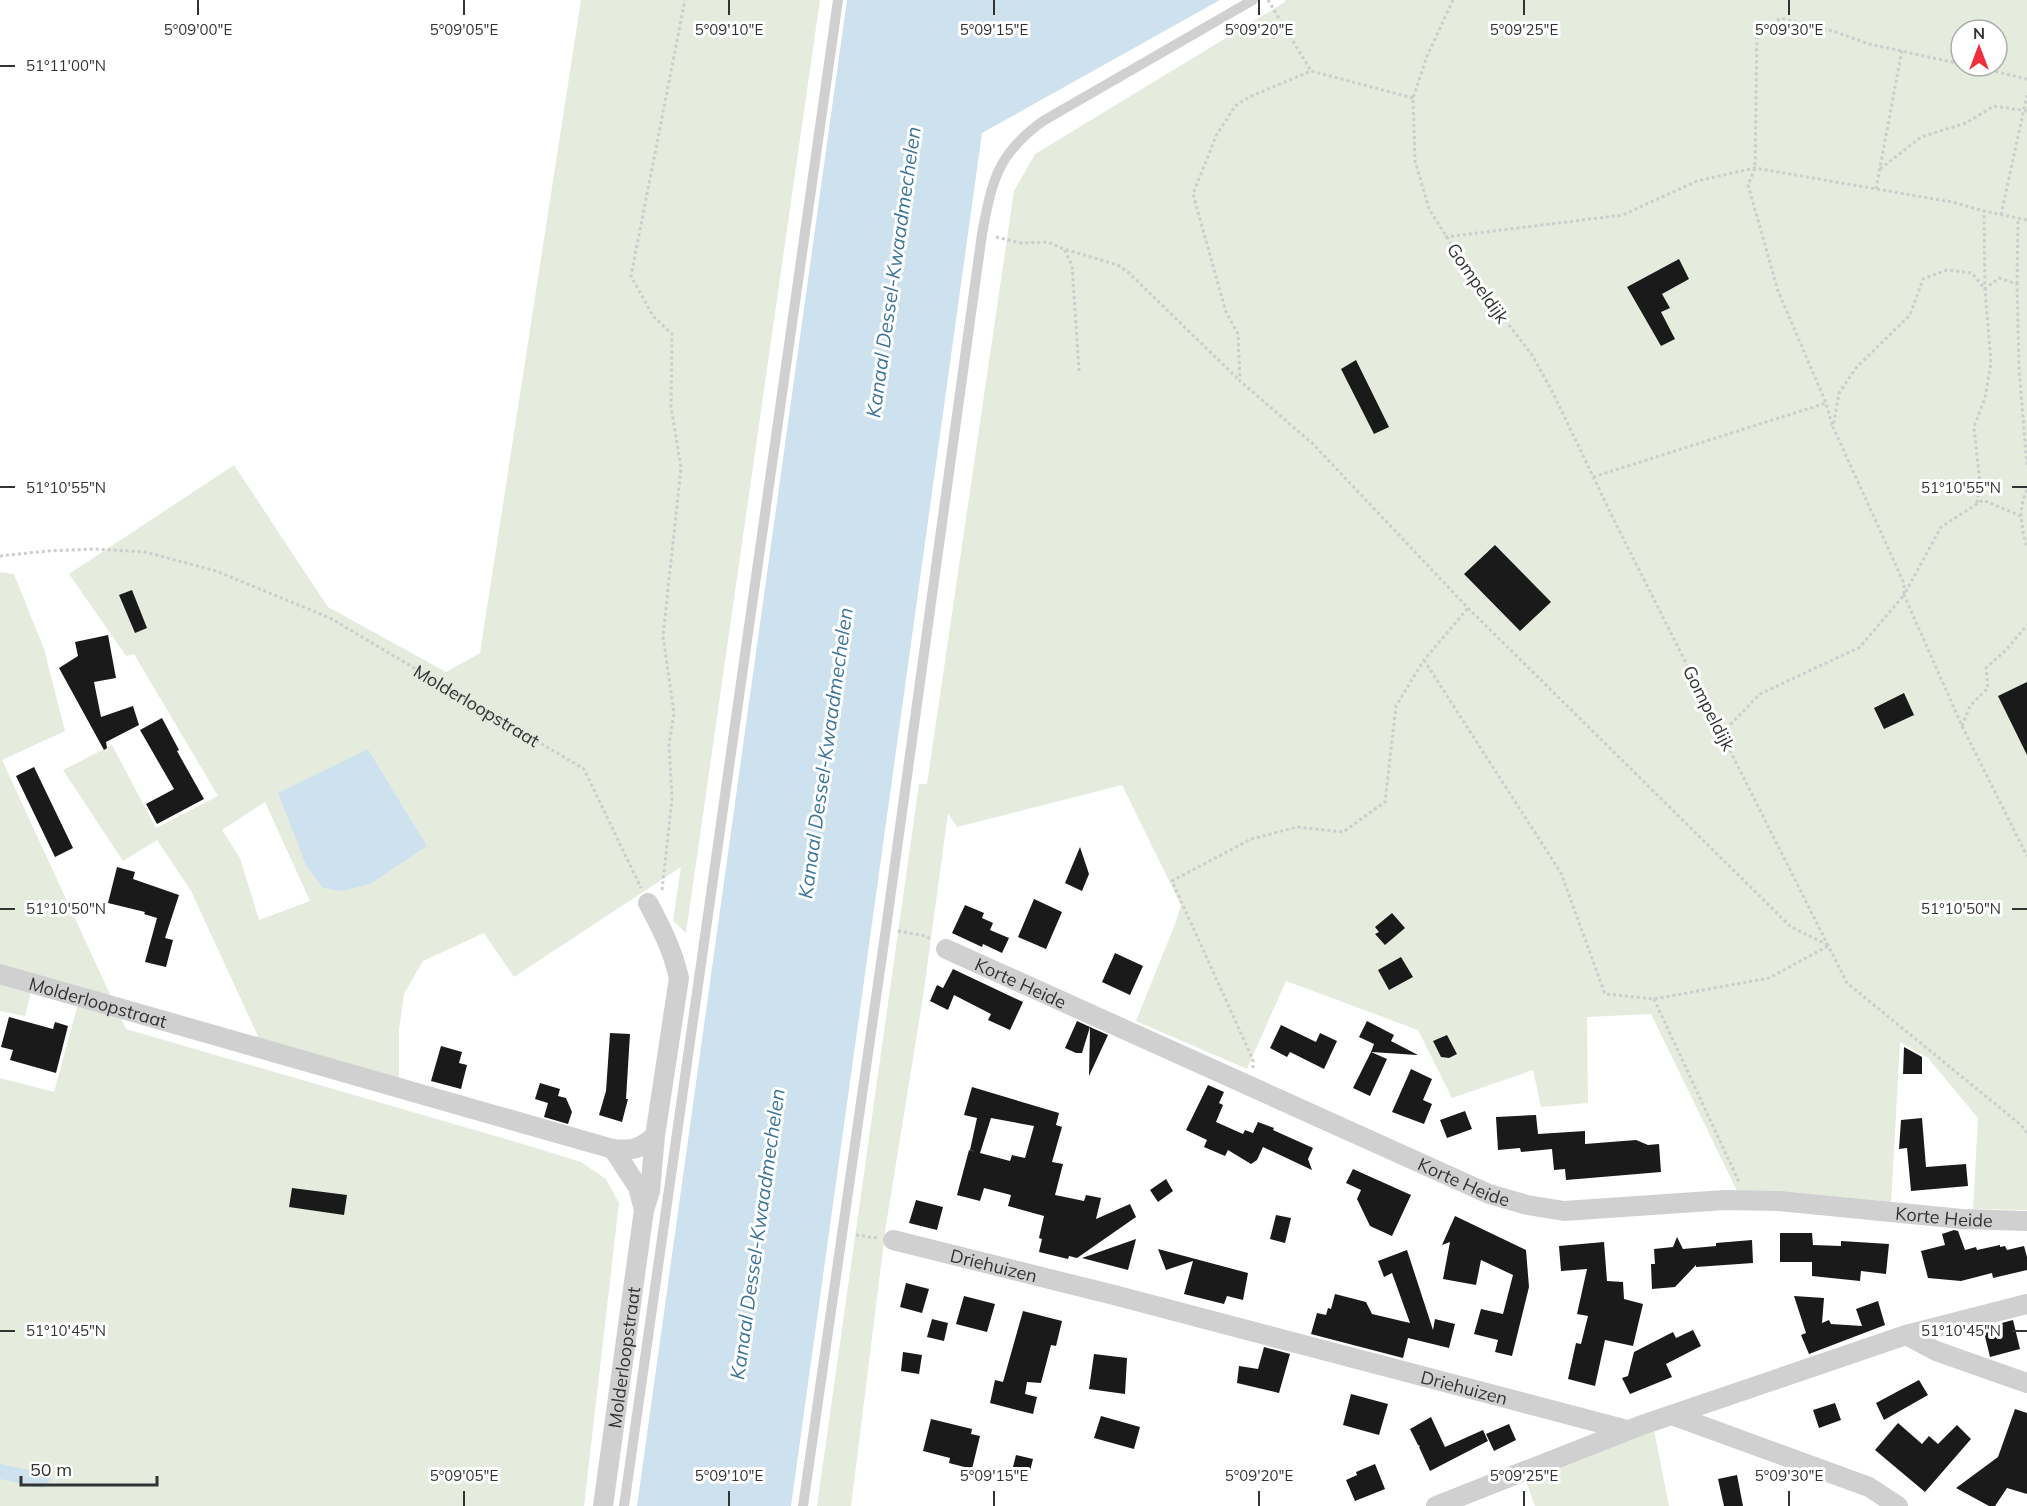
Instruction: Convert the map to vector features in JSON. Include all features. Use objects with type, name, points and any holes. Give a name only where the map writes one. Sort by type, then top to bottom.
[{"type":"street","name":"Molderloopstraat","points":[[603,1506],[679,978],[675,960],[648,903]]},
{"type":"street","name":"Korte Heide","points":[[946,949],[1489,1194],[1527,1205],[1564,1211],[1747,1200],[1779,1201],[1962,1219],[2027,1221]]},
{"type":"street","name":"Molderloopstraat","points":[[0,974],[613,1149],[630,1150],[642,1147],[655,1136]]},
{"type":"street","name":"Molderloopstraat","points":[[613,1149],[638,1187],[644,1210]]},
{"type":"street","name":"Driehuizen","points":[[893,1240],[1136,1300],[1627,1430]]},
{"type":"street","points":[[1436,1506],[1627,1430],[1906,1335],[2027,1304]]},
{"type":"street","points":[[1906,1335],[1936,1351],[2027,1383]]},
{"type":"street","points":[[1672,1415],[1869,1487],[1898,1506]]},
{"type":"lane","points":[[624,1506],[838,0]]},
{"type":"lane","points":[[803,1506],[982,234],[996,174],[1004,158],[1023,135],[1043,121],[1253,0]]},
{"type":"path","points":[[659,924],[672,799],[669,744],[674,713],[663,636],[681,468],[671,406],[672,334],[653,316],[631,276],[685,0]]},
{"type":"path","points":[[1268,0],[1311,71]]},
{"type":"path","name":"Gompeldijk","points":[[1453,0],[1427,56],[1413,98],[1415,160],[1429,209],[1445,237],[1532,355],[1553,393],[1847,983],[2021,1125],[2027,1133]]},
{"type":"path","points":[[1949,60],[1869,44],[1836,32],[1781,18],[1757,33],[1755,168],[1748,185],[1778,291],[1826,403],[1833,427],[1904,583],[1904,595],[1962,726],[2027,856]]},
{"type":"path","points":[[1876,189],[1902,50]]},
{"type":"path","points":[[1240,381],[1238,334],[1226,312],[1193,194],[1216,136],[1235,106],[1249,97],[1311,71],[1413,98]]},
{"type":"path","points":[[2009,75],[2027,79]]},
{"type":"path","points":[[2001,215],[2027,95]]},
{"type":"path","points":[[1880,169],[1921,137],[1966,123],[1994,106],[2025,111]]},
{"type":"path","name":"Gompeldijk","points":[[1445,237],[1623,215],[1697,181],[1755,168],[1952,202],[2027,220]]},
{"type":"path","points":[[1976,504],[1980,483],[1974,428],[1985,398],[1991,363],[1985,289],[1984,211]]},
{"type":"path","points":[[2018,219],[2019,369],[2027,466]]},
{"type":"path","points":[[982,234],[1021,243],[1048,242],[1118,265],[1129,273],[1240,381],[1313,444],[1468,608],[1791,927],[1828,945]]},
{"type":"path","points":[[1064,249],[1072,265],[1079,371]]},
{"type":"path","points":[[1833,427],[1839,393],[1856,368],[1910,315],[1923,279],[1947,270],[1972,273],[1985,289]]},
{"type":"path","points":[[1985,289],[1999,278],[2017,284]]},
{"type":"path","points":[[1593,477],[1826,403]]},
{"type":"path","points":[[2027,490],[2021,502],[2021,516],[2027,547]]},
{"type":"path","points":[[1722,733],[1760,694],[1860,647],[1904,595],[1941,527],[1983,500],[2021,516]]},
{"type":"path","name":"Molderloopstraat","points":[[0,556],[95,549],[145,552],[216,571],[330,618],[584,769],[648,903]]},
{"type":"path","points":[[1252,1086],[1253,1060],[1172,880],[1251,839],[1297,827],[1343,832],[1385,802],[1395,706],[1424,660],[1468,608]]},
{"type":"path","points":[[1962,726],[1970,706],[1988,688],[1986,668],[2006,650],[2027,624]]},
{"type":"path","points":[[1424,660],[1561,873],[1605,994],[1654,999],[1769,978],[1828,945]]},
{"type":"path","points":[[886,928],[926,936],[946,949]]},
{"type":"path","points":[[1654,999],[1747,1200]]},
{"type":"path","points":[[842,1233],[893,1240]]},
{"type":"shaded area","points":[[581,0],[820,0],[686,933],[673,921],[681,867],[514,977],[484,933],[423,961],[404,994],[399,1030],[399,1083],[262,1045],[191,891],[157,840],[123,861],[63,770],[112,745],[156,828],[218,796],[134,654],[126,656],[69,574],[234,465],[328,607],[446,672],[480,653]],"holes":[[[368,749],[427,846],[401,862]],[[265,802],[310,901],[259,920],[240,858],[222,830]]]},
{"type":"shaded area","points":[[1285,0],[2027,0],[2027,1210],[1973,1209],[1978,1118],[1928,1058],[1900,1042],[1891,1204],[1737,1191],[1651,1014],[1587,1017],[1588,1103],[1541,1107],[1533,1070],[1452,1098],[1418,1030],[1286,981],[1247,1069],[1136,1021],[1181,905],[1122,785],[957,827],[948,813],[923,997],[886,1225],[851,1506],[817,1506],[919,784],[927,784],[1014,191],[1035,154]]},
{"type":"shaded area","points":[[0,572],[14,574],[44,649],[65,731],[2,760],[126,1029],[581,1162],[606,1179],[619,1203],[584,1506],[0,1506],[0,1078],[54,1092],[81,993],[34,980],[25,1016],[0,1011]]},
{"type":"shaded area","points":[[1654,1430],[1669,1506],[1535,1506],[1526,1482]]},
{"type":"water","name":"Kanaal Dessel-Kwaadmechelen","points":[[847,0],[1220,0],[982,133],[791,1506],[637,1506]]},
{"type":"water","points":[[368,749],[427,846],[370,884],[342,891],[323,888],[306,865],[278,793]]},
{"type":"water","points":[[0,1464],[43,1473],[51,1479],[43,1488],[0,1479]]},
{"type":"building","points":[[1679,259],[1689,279],[1662,294],[1670,308],[1661,312],[1675,339],[1661,346],[1627,287]]},
{"type":"building","points":[[1356,360],[1389,427],[1374,434],[1341,369]]},
{"type":"building","points":[[1495,545],[1551,602],[1520,631],[1464,574]]},
{"type":"building","points":[[132,590],[147,628],[135,633],[119,595]]},
{"type":"building","points":[[108,635],[116,678],[94,682],[101,717],[133,706],[139,725],[106,742],[107,748],[104,750],[59,668],[78,656],[75,642]]},
{"type":"building","points":[[2027,682],[2027,755],[1998,696]]},
{"type":"building","points":[[1904,693],[1914,715],[1884,729],[1874,708]]},
{"type":"building","points":[[162,718],[179,750],[177,751],[204,799],[157,824],[146,804],[174,789],[140,730]]},
{"type":"building","points":[[34,767],[73,848],[55,857],[16,776]]},
{"type":"building","points":[[1080,847],[1089,874],[1082,891],[1065,883]]},
{"type":"building","points":[[117,867],[135,872],[133,879],[179,895],[165,938],[173,940],[166,967],[145,962],[157,918],[144,914],[145,912],[108,903]]},
{"type":"building","points":[[1034,899],[1062,912],[1046,949],[1018,937]]},
{"type":"building","points":[[965,905],[984,913],[982,918],[993,923],[990,930],[1009,938],[1002,953],[983,944],[982,947],[952,933]]},
{"type":"building","points":[[1392,913],[1405,928],[1385,945],[1375,934],[1379,932],[1375,927]]},
{"type":"building","points":[[1115,953],[1143,966],[1130,995],[1102,982]]},
{"type":"building","points":[[1401,957],[1413,977],[1389,990],[1378,970]]},
{"type":"building","points":[[953,969],[1023,1002],[1010,1030],[988,1020],[991,1014],[954,995],[948,1010],[930,1001],[937,985],[943,988]]},
{"type":"building","points":[[9,1017],[53,1029],[55,1022],[68,1026],[56,1073],[10,1060],[13,1050],[1,1047]]},
{"type":"building","points":[[1077,1021],[1090,1027],[1082,1053],[1065,1048]]},
{"type":"building","points":[[1367,1021],[1394,1035],[1391,1041],[1418,1055],[1371,1052],[1374,1044],[1359,1037]]},
{"type":"building","points":[[1281,1025],[1316,1042],[1320,1033],[1337,1041],[1324,1069],[1290,1052],[1287,1057],[1270,1048]]},
{"type":"building","points":[[1090,1027],[1108,1035],[1089,1076]]},
{"type":"building","points":[[610,1033],[630,1034],[626,1099],[628,1099],[622,1122],[599,1115],[606,1091]]},
{"type":"building","points":[[1447,1035],[1457,1054],[1449,1058],[1441,1057],[1433,1041]]},
{"type":"building","points":[[441,1046],[462,1052],[459,1063],[467,1065],[461,1089],[431,1081]]},
{"type":"building","points":[[1904,1047],[1922,1057],[1922,1074],[1903,1074]]},
{"type":"building","points":[[1371,1052],[1387,1059],[1370,1096],[1353,1088]]},
{"type":"building","points":[[1411,1069],[1432,1079],[1423,1100],[1432,1104],[1424,1124],[1392,1112]]},
{"type":"building","points":[[540,1083],[560,1089],[558,1096],[566,1098],[572,1112],[568,1124],[544,1117],[548,1103],[535,1099]]},
{"type":"building","points":[[1208,1085],[1224,1092],[1219,1103],[1223,1105],[1216,1122],[1243,1134],[1245,1130],[1253,1133],[1258,1122],[1274,1128],[1273,1130],[1313,1148],[1308,1159],[1312,1170],[1263,1147],[1257,1160],[1251,1164],[1228,1150],[1225,1156],[1204,1147],[1207,1140],[1186,1130]]},
{"type":"building","points":[[972,1087],[1059,1113],[1056,1125],[1062,1127],[1052,1162],[1063,1164],[1055,1195],[1084,1201],[1086,1195],[1101,1198],[1096,1219],[1130,1204],[1136,1217],[1077,1258],[1069,1256],[1068,1259],[1039,1252],[1042,1239],[1039,1238],[1044,1216],[1008,1206],[1011,1195],[984,1188],[980,1201],[957,1195],[969,1150],[976,1152],[970,1150],[977,1118],[964,1115]],"holes":[[[991,1118],[1034,1126],[1025,1158],[1012,1155],[1010,1161],[980,1153]]]},
{"type":"building","points":[[1465,1111],[1472,1129],[1447,1138],[1440,1120]]},
{"type":"building","points":[[1536,1115],[1538,1134],[1585,1131],[1585,1144],[1636,1140],[1648,1145],[1659,1144],[1661,1172],[1566,1180],[1565,1169],[1554,1170],[1552,1149],[1521,1152],[1520,1148],[1498,1150],[1496,1117]]},
{"type":"building","points":[[1922,1118],[1926,1167],[1966,1164],[1968,1186],[1911,1191],[1907,1148],[1899,1149],[1901,1120]]},
{"type":"building","points":[[1353,1169],[1411,1195],[1392,1236],[1370,1226],[1357,1199],[1361,1190],[1346,1183]]},
{"type":"building","points":[[1166,1179],[1173,1191],[1158,1202],[1150,1190]]},
{"type":"building","points":[[292,1188],[347,1195],[344,1215],[289,1207]]},
{"type":"building","points":[[916,1200],[943,1207],[937,1230],[909,1223]]},
{"type":"building","points":[[1276,1215],[1291,1218],[1285,1243],[1270,1239]]},
{"type":"building","points":[[1455,1216],[1526,1250],[1529,1287],[1512,1356],[1495,1352],[1498,1340],[1474,1334],[1481,1309],[1503,1314],[1513,1275],[1481,1260],[1476,1285],[1443,1279],[1450,1242],[1442,1245]]},
{"type":"building","points":[[1958,1231],[1965,1250],[2000,1245],[2000,1247],[2005,1246],[2007,1250],[2024,1246],[2027,1270],[1993,1278],[1992,1273],[1961,1281],[1928,1278],[1921,1251],[1945,1245],[1942,1234]]},
{"type":"building","points":[[1780,1233],[1812,1233],[1813,1245],[1841,1246],[1841,1241],[1889,1244],[1886,1274],[1861,1271],[1860,1281],[1812,1276],[1812,1262],[1780,1262]]},
{"type":"building","points":[[1677,1237],[1683,1249],[1752,1240],[1753,1263],[1696,1267],[1696,1265],[1675,1287],[1652,1289],[1651,1264],[1655,1264],[1654,1249],[1673,1247]]},
{"type":"building","points":[[1136,1239],[1128,1270],[1082,1258]]},
{"type":"building","points":[[1604,1242],[1607,1281],[1623,1282],[1624,1299],[1643,1304],[1633,1346],[1605,1340],[1595,1386],[1568,1379],[1576,1343],[1581,1344],[1588,1316],[1577,1314],[1587,1269],[1561,1271],[1559,1246]]},
{"type":"building","points":[[1158,1249],[1248,1273],[1243,1300],[1227,1296],[1224,1304],[1184,1294],[1193,1261],[1166,1270]]},
{"type":"building","points":[[1407,1250],[1433,1330],[1435,1319],[1455,1324],[1449,1348],[1408,1338],[1403,1358],[1311,1334],[1317,1313],[1326,1315],[1328,1308],[1331,1309],[1335,1294],[1366,1302],[1372,1314],[1410,1323],[1392,1273],[1384,1277],[1378,1261]]},
{"type":"building","points":[[906,1283],[929,1289],[922,1313],[900,1307]]},
{"type":"building","points":[[964,1296],[995,1304],[987,1332],[956,1324]]},
{"type":"building","points":[[1794,1296],[1824,1298],[1822,1323],[1829,1320],[1831,1324],[1862,1326],[1856,1309],[1878,1301],[1885,1325],[1809,1354],[1801,1335],[1806,1333]]},
{"type":"building","points":[[1023,1311],[1062,1321],[1056,1346],[1051,1345],[1041,1383],[1027,1382],[1025,1394],[1037,1397],[1033,1414],[990,1403],[995,1380],[1003,1382]]},
{"type":"building","points":[[932,1319],[948,1323],[944,1341],[927,1337]]},
{"type":"building","points":[[2013,1320],[2020,1349],[1990,1357],[1983,1328]]},
{"type":"building","points":[[1693,1330],[1701,1346],[1666,1364],[1672,1377],[1630,1394],[1622,1378],[1628,1376],[1634,1352],[1673,1332],[1676,1338]]},
{"type":"building","points":[[1264,1347],[1290,1354],[1279,1393],[1237,1383],[1239,1366],[1258,1369]]},
{"type":"building","points":[[903,1352],[922,1355],[919,1374],[901,1371]]},
{"type":"building","points":[[1094,1354],[1127,1358],[1125,1394],[1089,1389]]},
{"type":"building","points":[[1919,1380],[1928,1395],[1884,1420],[1876,1403]]},
{"type":"building","points":[[1351,1394],[1388,1404],[1379,1435],[1343,1425]]},
{"type":"building","points":[[1835,1403],[1841,1420],[1819,1428],[1813,1410]]},
{"type":"building","points":[[2015,1409],[2027,1413],[2027,1494],[2007,1488],[1995,1506],[1989,1506],[1956,1488],[1998,1457]]},
{"type":"building","points":[[1101,1416],[1140,1427],[1134,1449],[1094,1438]]},
{"type":"building","points":[[1431,1417],[1445,1447],[1483,1430],[1488,1441],[1430,1471],[1410,1429]]},
{"type":"building","points":[[931,1419],[972,1429],[971,1434],[980,1436],[972,1469],[949,1463],[950,1458],[923,1451]]},
{"type":"building","points":[[1898,1423],[1922,1444],[1929,1436],[1938,1444],[1957,1425],[1971,1439],[1925,1492],[1875,1450]]},
{"type":"building","points":[[1509,1424],[1516,1440],[1494,1451],[1486,1434]]},
{"type":"building","points":[[1016,1455],[1033,1459],[1029,1475],[1012,1471]]},
{"type":"building","points":[[1375,1464],[1385,1489],[1355,1501],[1346,1480],[1357,1475],[1356,1472]]},
{"type":"building","points":[[1737,1475],[1743,1506],[1724,1506],[1718,1479]]}]
